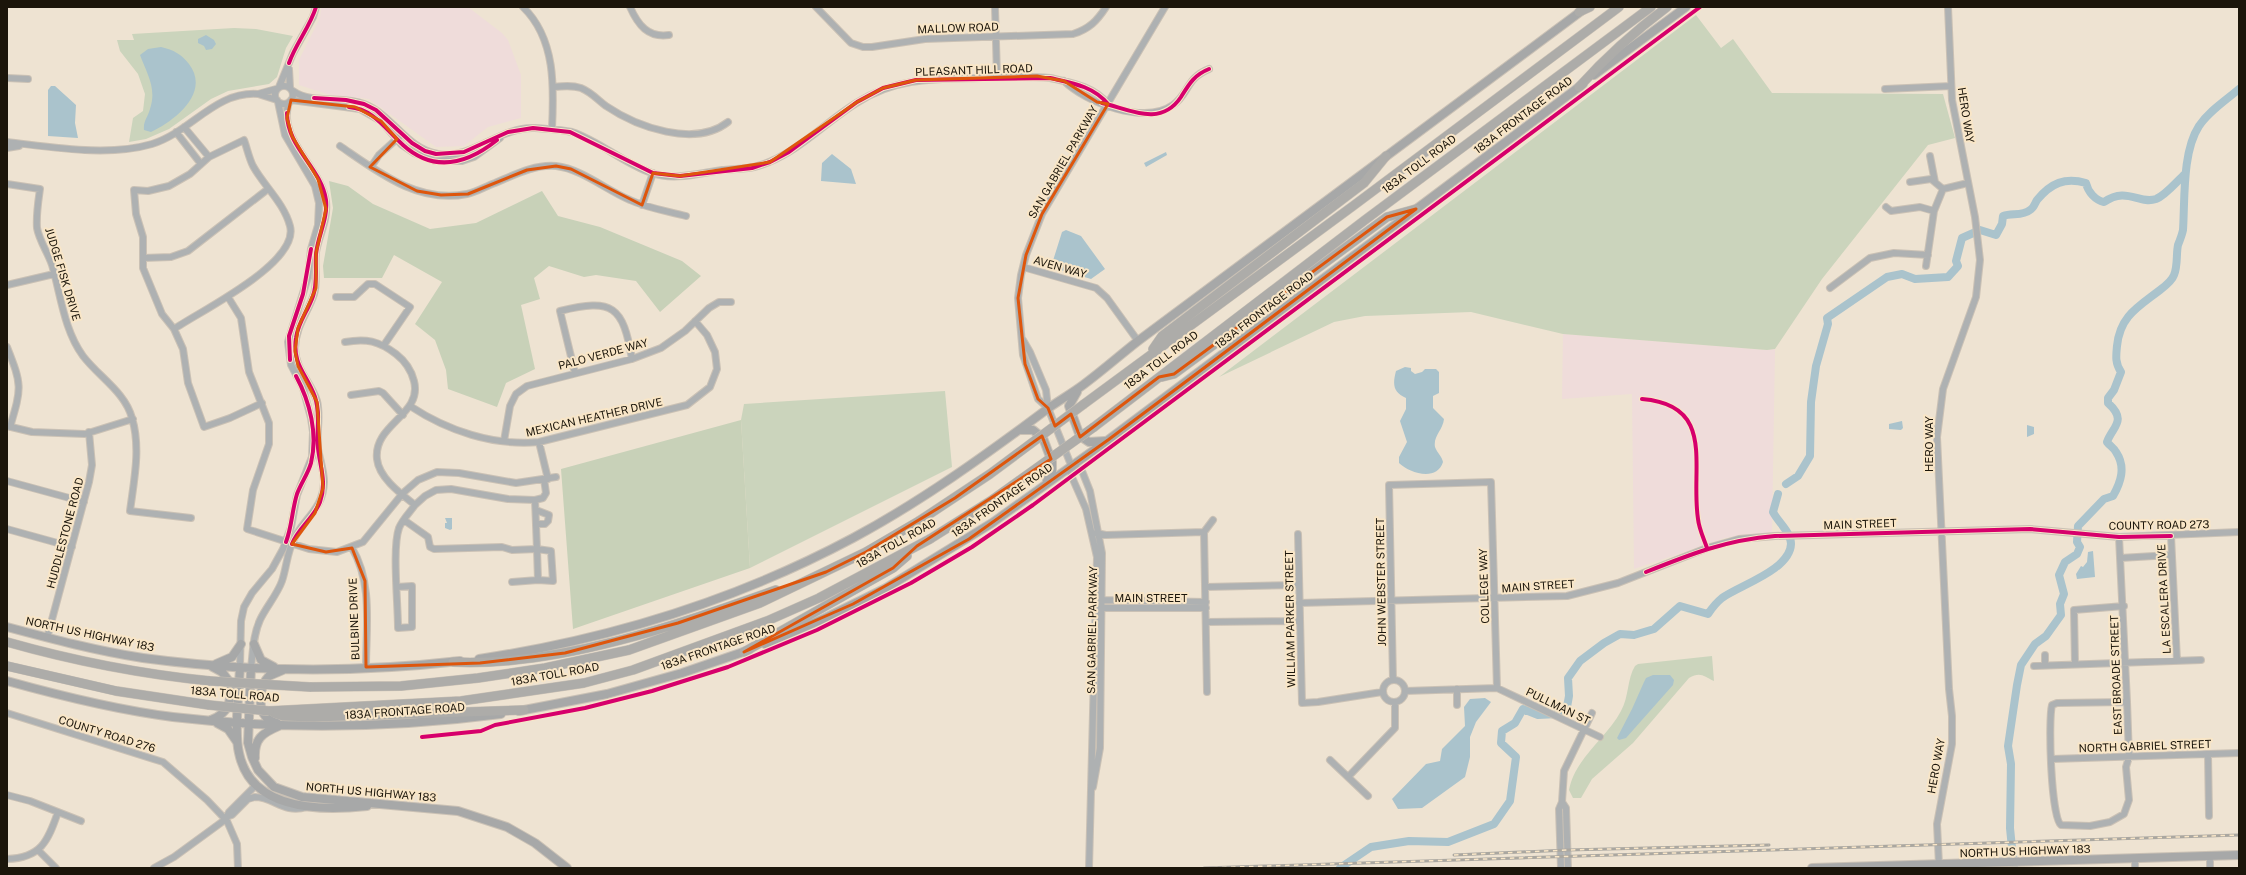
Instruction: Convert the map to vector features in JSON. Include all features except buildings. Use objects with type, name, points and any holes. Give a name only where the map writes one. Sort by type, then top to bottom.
[{"type":"highway","points":[[1583,10],[1590,7]]},
{"type":"highway","name":"183A TOLL ROAD","points":[[7,642],[112,668],[161,676],[310,687],[402,686],[478,678],[545,668],[629,650],[760,603],[866,552],[919,521],[990,474],[1353,206],[1619,7]]},
{"type":"highway","name":"183A TOLL ROAD","points":[[7,666],[116,691],[209,705],[269,710],[283,716],[461,701],[584,683],[633,670],[767,621],[819,598],[930,539],[998,495],[1094,427],[1365,220],[1651,7]]},
{"type":"highway","points":[[1579,87],[1624,41],[1667,7]]},
{"type":"highway","points":[[1146,358],[1162,336],[1364,183],[1386,156]]},
{"type":"highway","points":[[1158,377],[1174,374],[1387,217],[1416,209]]},
{"type":"highway","points":[[744,652],[893,568],[917,546]]},
{"type":"highway","points":[[453,662],[480,664],[516,661],[565,653],[678,624],[826,572]]},
{"type":"highway","points":[[312,713],[524,710]]},
{"type":"main road","name":"183A FRONTAGE ROAD","points":[[211,720],[281,726],[338,727],[416,724],[524,710],[607,694],[682,673],[744,652],[792,633],[886,588],[969,538],[1108,440],[1686,7]]},
{"type":"main road","points":[[274,787],[256,765],[248,743],[251,668],[388,668],[453,662],[511,654],[592,637],[676,613],[752,585],[815,557],[888,518],[963,471],[1048,408],[1082,386],[1138,340],[1583,10]]},
{"type":"main road","points":[[1082,386],[1069,406],[1080,436],[1089,442],[1108,440]]},
{"type":"main road","points":[[1020,430],[1033,430],[1043,438],[1052,462],[1052,471],[1046,484]]},
{"type":"main road","name":"NORTH US HIGHWAY 183","points":[[7,627],[47,638],[142,658],[251,668]]},
{"type":"main road","points":[[211,665],[232,657],[241,644]]},
{"type":"main road","points":[[254,644],[261,660],[277,669]]},
{"type":"main road","points":[[211,665],[222,672],[231,684],[228,708],[220,717],[211,720]]},
{"type":"main road","name":"NORTH US HIGHWAY 183","points":[[240,667],[238,746],[243,765],[256,785],[275,798],[290,804],[309,807],[348,807],[382,804]]},
{"type":"main road","points":[[281,726],[270,720],[264,714],[261,706],[262,688],[269,676],[287,669]]},
{"type":"main road","points":[[7,681],[85,701],[171,716],[211,720],[231,731],[238,746]]},
{"type":"main road","points":[[256,765],[255,749],[258,740],[266,732],[281,726]]},
{"type":"main road","name":"NORTH US HIGHWAY 183","points":[[256,785],[274,787],[302,797],[458,811],[507,827],[535,843],[567,868]]},
{"type":"main road","name":"NORTH US HIGHWAY 183","points":[[1812,868],[1939,866],[2004,862],[2239,855]]},
{"type":"street","points":[[251,668],[254,644],[260,620],[282,580],[297,494],[311,463],[313,432],[307,400],[291,365],[289,336],[308,277],[319,209],[315,186],[285,135],[275,94],[293,53],[313,17],[316,7]]},
{"type":"street","points":[[523,7],[535,23],[552,64],[554,86],[552,130]]},
{"type":"street","points":[[630,7],[639,22],[650,34],[657,37],[669,35]]},
{"type":"street","name":"MALLOW ROAD","points":[[816,7],[823,10],[851,43],[863,47],[872,47],[910,40],[1079,32],[1089,28],[1100,17],[1106,7]]},
{"type":"street","points":[[996,7],[997,77]]},
{"type":"street","name":"SAN GABRIEL PARKWAY","points":[[1048,408],[1038,400],[1025,364],[1018,298],[1023,267],[1042,214],[1165,7]]},
{"type":"street","name":"HERO WAY","points":[[1939,866],[1937,824],[1952,744],[1952,716],[1949,689],[1938,419],[1947,375],[1976,297],[1980,260],[1976,224],[1956,124],[1951,86],[1948,7]]},
{"type":"street","points":[[240,667],[241,621],[247,600],[272,569],[289,543],[314,513],[323,488],[323,473],[318,448],[319,418],[317,402],[298,366],[295,351],[298,328],[316,288],[316,253],[326,209],[324,191],[292,136],[287,118],[291,89],[289,64]]},
{"type":"street","name":"PLEASANT HILL ROAD","points":[[291,89],[304,96],[346,100],[364,104],[376,110],[420,148],[441,155],[464,152],[508,132],[533,128],[579,135],[653,174],[680,176],[752,168],[770,162],[790,152],[857,102],[883,88],[916,80],[1037,76],[1064,81],[1097,102],[1138,114],[1162,111],[1175,104],[1193,79],[1209,69]]},
{"type":"street","points":[[7,78],[28,79]]},
{"type":"street","points":[[7,142],[23,145],[65,148],[130,148],[153,143],[176,132],[205,110],[228,99],[258,94],[284,85],[291,89]]},
{"type":"street","points":[[554,86],[569,86],[586,90],[607,107],[646,126],[668,132],[699,133],[721,127],[728,122]]},
{"type":"street","points":[[1885,89],[1951,86]]},
{"type":"street","points":[[258,94],[284,104],[290,101]]},
{"type":"street","name":"PLEASANT HILL ROAD","points":[[290,101],[355,108],[381,121],[402,145],[421,157],[435,161],[452,162],[474,157],[508,132]]},
{"type":"street","points":[[184,127],[209,157]]},
{"type":"street","points":[[176,132],[201,164]]},
{"type":"street","points":[[371,167],[379,155],[402,134]]},
{"type":"street","points":[[174,329],[194,315],[213,307],[228,297],[282,255],[289,241],[291,227],[283,209],[252,165],[244,140],[209,157],[190,174],[169,186],[148,191],[134,190],[136,214],[143,237],[143,268],[162,314],[174,329],[183,349],[188,383],[204,427],[230,418],[262,403]]},
{"type":"street","points":[[7,148],[23,145]]},
{"type":"street","points":[[340,146],[371,167],[405,187],[424,193],[441,195],[468,194],[527,170],[556,166],[571,169],[630,201],[686,216]]},
{"type":"street","points":[[1930,156],[1935,182]]},
{"type":"street","points":[[642,205],[653,174]]},
{"type":"street","points":[[1910,182],[1931,179],[1943,189]]},
{"type":"street","points":[[1943,189],[1968,183]]},
{"type":"street","name":"JUDGE FISK DRIVE","points":[[7,184],[40,189],[37,206],[38,231],[54,274],[65,319],[83,356],[124,402],[133,419],[137,438],[137,452],[130,511],[191,518]]},
{"type":"street","points":[[143,258],[171,256],[188,251],[268,189]]},
{"type":"street","points":[[1926,266],[1934,211],[1943,189]]},
{"type":"street","points":[[1886,207],[1891,211],[1920,207],[1934,211]]},
{"type":"street","points":[[1830,288],[1870,258],[1894,253],[1928,255]]},
{"type":"street","name":"AVEN WAY","points":[[1023,267],[1096,288],[1107,298],[1138,340]]},
{"type":"street","points":[[7,285],[54,274]]},
{"type":"street","points":[[336,297],[354,297],[368,284],[375,284],[410,307],[384,345]]},
{"type":"street","points":[[228,297],[240,318],[249,372],[269,423],[269,444],[253,490],[247,530],[289,543],[326,552],[337,552],[352,548],[363,542],[374,531],[402,495],[418,480],[436,472],[460,473],[516,483],[556,477]]},
{"type":"street","name":"PALO VERDE WAY","points":[[504,441],[510,406],[516,394],[527,386],[632,359],[661,348],[709,308],[719,302],[731,302]]},
{"type":"street","points":[[575,373],[560,311],[584,305],[599,305],[613,309],[627,329],[632,359]]},
{"type":"street","name":"MEXICAN HEATHER DRIVE","points":[[410,406],[447,427],[518,444],[539,442],[687,405],[710,387],[718,369],[716,352],[707,335],[695,321]]},
{"type":"street","points":[[345,342],[360,339],[372,340],[384,345],[402,359],[412,371],[416,385],[410,406],[403,415],[387,428],[378,444],[377,460],[383,476],[402,495],[415,505]]},
{"type":"street","name":"SAN GABRIEL PARKWAY","points":[[1023,340],[1030,352],[1046,390],[1048,408],[1071,465],[1071,475],[1084,502],[1097,557],[1096,599],[1099,608]]},
{"type":"street","points":[[7,347],[18,375],[20,387],[9,426],[32,432],[58,434],[90,432],[133,419]]},
{"type":"street","points":[[351,395],[383,393],[403,415]]},
{"type":"street","name":"HUDDLESTONE ROAD","points":[[47,638],[84,502],[92,465],[90,432]]},
{"type":"street","points":[[397,587],[412,586],[412,627],[398,628],[397,587],[396,538],[400,526],[415,505],[425,496],[436,490],[451,489],[508,499],[535,500],[543,498],[546,493],[546,479],[539,442]]},
{"type":"street","name":"SAN GABRIEL PARKWAY","points":[[1071,465],[1082,471],[1090,491],[1100,534],[1103,568],[1102,600],[1099,608],[1090,804],[1089,868]]},
{"type":"street","points":[[7,481],[84,502]]},
{"type":"street","name":"JOHN WEBSTER STREET","points":[[1393,680],[1389,485],[1491,482]]},
{"type":"street","name":"COLLEGE WAY","points":[[1491,482],[1497,688]]},
{"type":"street","points":[[535,500],[538,580]]},
{"type":"street","points":[[536,510],[548,515],[548,521],[545,524],[536,524]]},
{"type":"street","points":[[404,520],[428,538],[430,546],[434,549],[502,547],[512,550],[537,549],[552,551],[553,581],[538,580],[512,582]]},
{"type":"street","points":[[1207,692],[1204,532],[1213,520]]},
{"type":"street","points":[[7,529],[72,546]]},
{"type":"street","name":"MAIN STREET","points":[[1299,603],[1566,596],[1597,589],[1707,548],[1739,540],[1775,536],[2035,529],[2080,534]]},
{"type":"street","points":[[1092,531],[1100,534],[1204,532]]},
{"type":"street","name":"COUNTY ROAD 273","points":[[2080,534],[2119,537],[2239,532]]},
{"type":"street","name":"WILLIAM PARKER STREET","points":[[1298,534],[1302,703],[1382,692]]},
{"type":"street","name":"LA ESCALERA DRIVE","points":[[2171,536],[2177,661]]},
{"type":"street","name":"EAST BROADE STREET","points":[[2052,759],[2054,806],[2058,823],[2064,826],[2090,826],[2106,823],[2118,819],[2126,810],[2129,800],[2126,767],[2129,757],[2124,606],[2119,537]]},
{"type":"street","name":"BULBINE DRIVE","points":[[352,548],[359,559],[365,581],[366,667]]},
{"type":"street","points":[[2120,558],[2172,555]]},
{"type":"street","points":[[1205,587],[1299,585]]},
{"type":"street","name":"MAIN STREET","points":[[1096,599],[1206,605]]},
{"type":"street","name":"MAIN STREET","points":[[1099,608],[1206,605]]},
{"type":"street","points":[[2075,664],[2074,610],[2124,606]]},
{"type":"street","points":[[1206,622],[1300,620]]},
{"type":"street","points":[[2044,655],[2045,665]]},
{"type":"street","points":[[2034,666],[2201,660]]},
{"type":"street","points":[[1393,680],[1402,682],[1405,691],[1402,699],[1395,702],[1388,701],[1382,692],[1384,684],[1393,680]]},
{"type":"street","points":[[1405,691],[1497,688]]},
{"type":"street","name":"PULLMAN ST","points":[[1497,688],[1600,737]]},
{"type":"street","points":[[1457,689],[1457,705]]},
{"type":"street","points":[[1348,777],[1395,728],[1395,702]]},
{"type":"street","points":[[2052,759],[2052,705],[2057,703],[2127,702]]},
{"type":"street","name":"COUNTY ROAD 276","points":[[7,713],[163,762],[227,817],[237,844],[238,868]]},
{"type":"street","points":[[1560,868],[1559,809],[1562,802],[1564,771],[1592,713]]},
{"type":"street","name":"NORTH GABRIEL STREET","points":[[2052,759],[2239,753]]},
{"type":"street","points":[[2208,754],[2208,816]]},
{"type":"street","points":[[1330,760],[1368,796]]},
{"type":"street","points":[[227,817],[229,812],[256,785]]},
{"type":"street","points":[[7,795],[80,821]]},
{"type":"street","points":[[154,868],[174,857],[227,817],[232,816],[248,799],[254,796],[290,809],[309,807]]},
{"type":"street","points":[[1562,802],[1566,808],[1568,868]]},
{"type":"street","points":[[7,859],[18,859],[38,850],[47,841],[58,812]]},
{"type":"street","points":[[38,850],[56,868]]},
{"type":"street","points":[[2210,857],[2210,868]]},
{"type":"street","points":[[2135,859],[2135,868]]},
{"type":"highlighted area","points":[[1037,76],[1064,81],[1097,102],[1108,104],[1042,214],[1026,255],[1018,298],[1025,364],[1038,399],[1048,408],[1055,426],[1071,414],[1080,437],[1159,377],[1174,374],[1387,217],[1416,209],[1108,440],[969,539],[853,604],[744,652],[893,568],[917,546],[1051,459],[1042,436],[955,498],[866,552],[826,572],[678,623],[565,653],[480,663],[366,667],[365,581],[352,548],[326,552],[292,544],[315,513],[323,488],[317,402],[298,366],[295,351],[298,328],[316,288],[316,253],[326,209],[318,179],[292,136],[287,118],[291,100],[355,107],[381,121],[397,139],[370,167],[417,191],[441,195],[468,194],[527,170],[556,166],[571,169],[642,205],[653,173],[680,176],[770,162],[857,102],[883,88],[916,80]]},
{"type":"shaded area","points":[[321,7],[468,7],[502,33],[508,40],[521,75],[521,118],[488,127],[464,146],[436,147],[369,99],[327,94],[299,85],[299,60],[320,18]]},
{"type":"shaded area","points":[[1563,334],[1767,350],[1775,349],[1772,532],[1725,538],[1634,569],[1632,394],[1562,399]]},
{"type":"green space","points":[[1696,15],[1721,48],[1733,39],[1772,93],[1943,94],[1955,138],[1928,145],[1822,279],[1775,349],[1767,350],[1563,334],[1471,312],[1365,316],[1334,322],[1219,377]]},
{"type":"green space","points":[[234,28],[256,29],[293,36],[286,48],[277,77],[269,84],[228,91],[211,99],[169,129],[146,139],[129,142],[133,118],[143,111],[145,94],[138,74],[120,51],[117,40],[134,40],[132,34]]},
{"type":"green space","points":[[329,181],[348,186],[373,204],[430,229],[476,223],[542,191],[558,216],[600,227],[682,261],[701,276],[660,312],[636,281],[596,275],[584,277],[549,266],[534,278],[540,299],[521,305],[535,369],[506,383],[497,407],[448,389],[446,370],[435,340],[415,324],[442,282],[394,255],[382,278],[324,278],[323,266],[333,208]]},
{"type":"green space","points":[[945,391],[952,467],[750,568],[741,420],[744,404]]},
{"type":"green space","points":[[741,420],[750,568],[573,629],[561,469]]},
{"type":"green space","points":[[1712,656],[1714,681],[1700,675],[1689,678],[1633,743],[1592,779],[1581,798],[1573,798],[1569,790],[1572,779],[1584,758],[1615,721],[1624,706],[1632,671],[1635,666],[1638,664]]},
{"type":"water","points":[[206,35],[214,40],[216,44],[212,49],[206,50],[204,46],[198,43],[198,39]]},
{"type":"water","points":[[161,47],[177,53],[189,64],[195,75],[196,85],[193,95],[187,105],[170,121],[151,132],[144,130],[144,127],[152,101],[152,88],[140,55],[148,49]]},
{"type":"water","points":[[51,86],[55,86],[76,105],[75,123],[78,138],[48,136],[48,90]]},
{"type":"water","points":[[1166,152],[1167,155],[1146,167],[1144,163]]},
{"type":"water","points":[[832,154],[851,169],[856,184],[821,181],[822,163]]},
{"type":"water","points":[[1066,230],[1081,236],[1105,269],[1091,279],[1051,267],[1062,232]]},
{"type":"water","points":[[1405,367],[1411,368],[1411,371],[1415,374],[1422,372],[1425,369],[1436,369],[1439,372],[1439,393],[1433,396],[1433,408],[1444,419],[1435,440],[1435,447],[1443,462],[1440,468],[1429,474],[1422,474],[1409,470],[1399,463],[1399,457],[1407,442],[1400,421],[1406,409],[1406,398],[1397,391],[1394,381],[1396,371]]},
{"type":"water","points":[[1902,421],[1903,428],[1901,430],[1889,429],[1889,424]]},
{"type":"water","points":[[2027,425],[2034,427],[2034,434],[2027,437]]},
{"type":"water","points":[[445,518],[452,518],[452,529],[450,530],[445,528],[445,523],[447,523]]},
{"type":"water","points":[[2120,522],[2134,522],[2134,524],[2138,524],[2138,527],[2120,528]]},
{"type":"water","points":[[2093,551],[2095,577],[2077,579],[2076,574],[2081,566],[2083,567],[2087,562],[2088,552]]},
{"type":"water","points":[[1653,675],[1670,675],[1674,680],[1673,685],[1626,738],[1619,740],[1617,738],[1646,678]]},
{"type":"water","points":[[1485,698],[1491,702],[1476,722],[1470,737],[1470,757],[1465,777],[1422,808],[1398,809],[1392,799],[1426,764],[1440,761],[1442,749],[1465,726],[1464,707],[1470,699]]},
{"type":"waterway","points":[[2014,868],[2010,828],[2011,764],[2008,746],[2021,665],[2035,644],[2046,636],[2061,615],[2060,604],[2064,594],[2059,575],[2065,562],[2077,554],[2080,547],[2077,542],[2078,526],[2104,499],[2113,496],[2120,480],[2122,469],[2121,463],[2115,451],[2107,442],[2117,424],[2118,419],[2114,409],[2108,403],[2108,398],[2114,390],[2121,372],[2116,359],[2119,336],[2122,327],[2131,313],[2166,286],[2173,277],[2176,268],[2178,245],[2183,230],[2187,162],[2194,137],[2203,121],[2218,106],[2239,89]]},
{"type":"waterway","points":[[1786,484],[1798,476],[1810,456],[1811,402],[1816,366],[1828,324],[1827,318],[1887,277],[1902,274],[1915,279],[1948,277],[1958,266],[1956,261],[1962,238],[1980,230],[1996,235],[2002,224],[2003,216],[2027,212],[2032,208],[2042,194],[2059,183],[2065,181],[2078,181],[2086,183],[2092,195],[2104,202],[2119,196],[2150,200],[2160,197],[2185,174]]},
{"type":"waterway","points":[[1340,868],[1371,847],[1409,841],[1448,842],[1494,824],[1510,801],[1516,757],[1501,743],[1502,731],[1515,723],[1523,709],[1538,715],[1558,714],[1567,707],[1569,696],[1568,678],[1580,661],[1604,643],[1620,634],[1634,635],[1654,629],[1680,606],[1708,614],[1722,598],[1763,576],[1782,562],[1788,553],[1791,544],[1787,531],[1773,512],[1778,494]]},
{"type":"railway","points":[[1204,868],[2239,835]]},
{"type":"railway","points":[[1454,855],[1568,850],[1769,845]]},
{"type":"cycle path","points":[[289,63],[316,7]]},
{"type":"cycle path","points":[[422,737],[481,731],[495,725],[585,708],[652,691],[728,667],[817,630],[911,583],[972,547],[1033,505],[1700,7]]},
{"type":"cycle path","points":[[1102,103],[1144,114],[1164,112],[1173,106],[1189,84],[1199,74],[1209,69]]},
{"type":"cycle path","points":[[314,98],[346,100],[364,104],[376,110],[412,143],[425,151],[436,154],[464,152],[508,132],[533,128],[570,132],[653,173],[680,176],[752,168],[770,162],[789,152],[857,102],[883,88],[916,80],[1050,78],[1089,89],[1108,104]]},
{"type":"cycle path","points":[[349,107],[358,109],[373,116],[403,145],[415,154],[438,162],[462,160],[474,155],[497,140]]},
{"type":"cycle path","points":[[287,113],[288,125],[292,137],[318,177],[326,200],[326,214],[316,254],[315,291],[297,332],[295,347],[298,362],[312,389],[317,403],[318,448],[323,488],[317,508],[298,533],[292,544]]},
{"type":"cycle path","points":[[290,360],[289,336],[303,294],[311,249]]},
{"type":"cycle path","points":[[286,542],[290,530],[297,494],[310,467],[314,441],[309,407],[296,376]]},
{"type":"cycle path","points":[[1642,399],[1666,404],[1681,413],[1691,426],[1697,460],[1696,499],[1698,519],[1700,530],[1707,548]]},
{"type":"cycle path","points":[[1646,572],[1725,544],[1775,536],[2030,529],[2119,537],[2171,536]]}]
